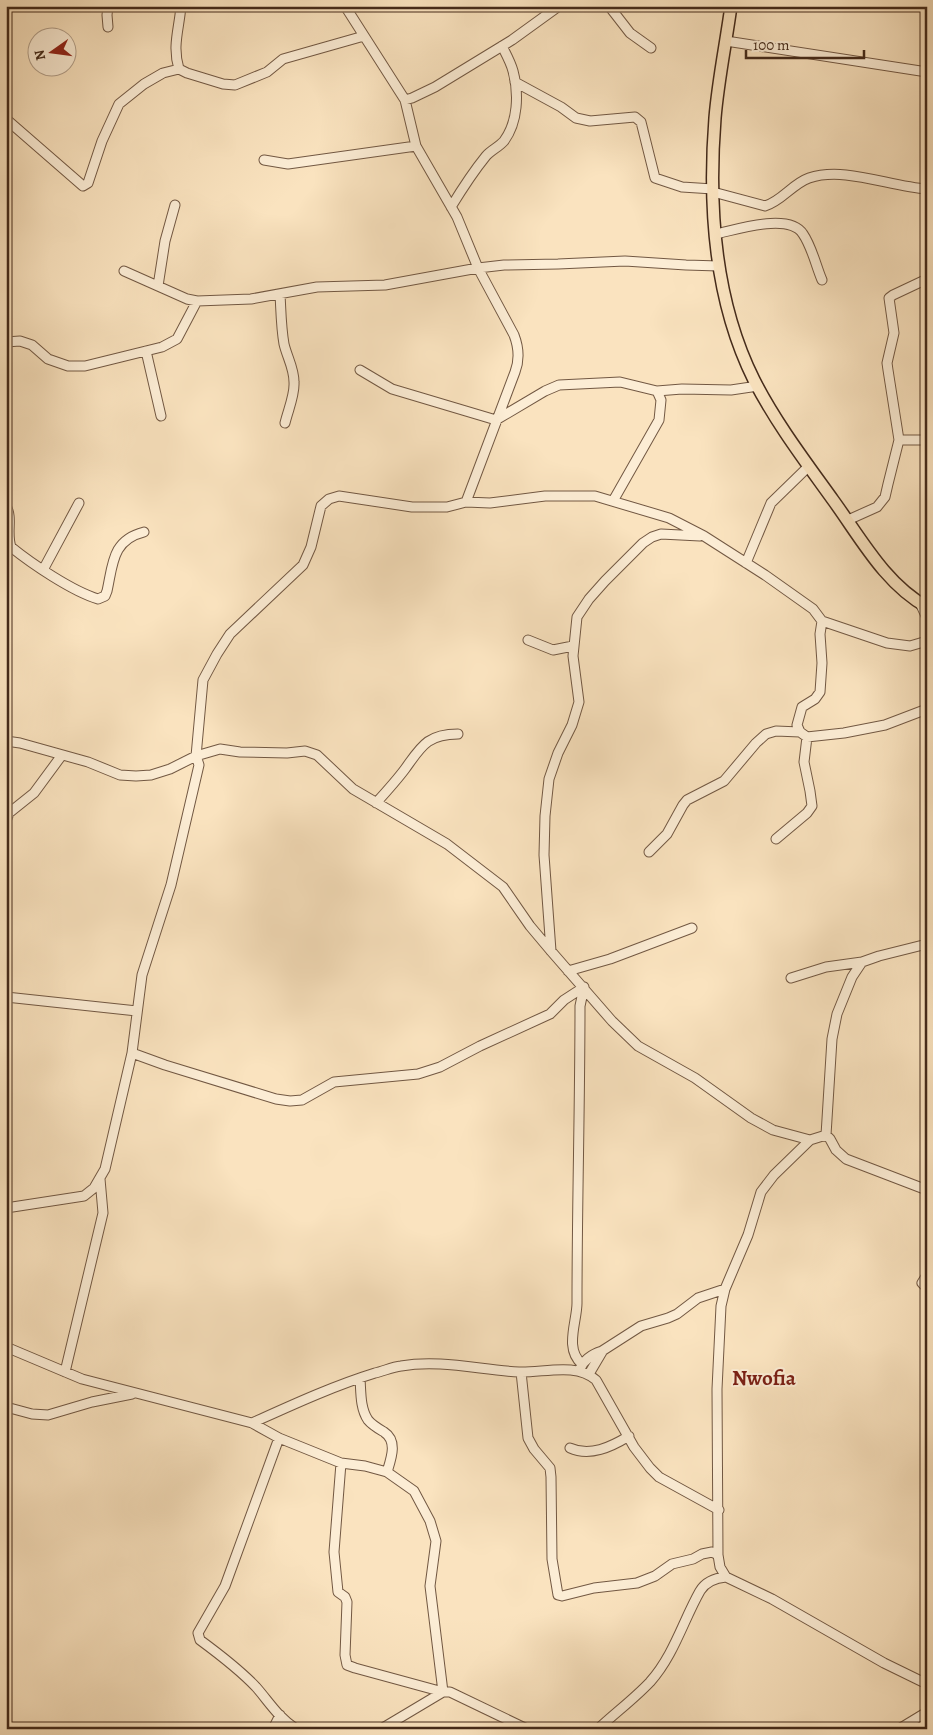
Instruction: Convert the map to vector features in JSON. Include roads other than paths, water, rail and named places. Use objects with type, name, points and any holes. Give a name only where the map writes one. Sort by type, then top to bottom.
[{"type":"main road","points":[[731,6],[715,117],[713,191],[719,266],[730,315],[758,386],[786,434],[890,576],[903,590],[923,605]]},
{"type":"street","points":[[108,6],[108,27]]},
{"type":"street","points":[[179,69],[175,45],[181,6]]},
{"type":"street","points":[[345,6],[405,100],[416,146],[457,217],[478,268],[518,346],[519,361],[466,502]]},
{"type":"street","points":[[405,100],[436,87],[539,22],[559,6]]},
{"type":"street","points":[[609,6],[630,34],[651,48]]},
{"type":"street","points":[[6,119],[83,186],[88,182],[102,140],[119,104],[150,80],[179,69],[223,84],[235,85],[266,72],[284,59],[364,36]]},
{"type":"street","points":[[726,41],[927,72]]},
{"type":"street","points":[[451,207],[472,174],[488,154],[503,143],[512,126],[517,104],[515,82],[513,70],[502,46]]},
{"type":"street","points":[[515,82],[561,106],[576,118],[590,121],[639,118],[655,178],[682,187],[713,191],[765,206],[773,204],[807,178],[824,174],[873,179],[927,189]]},
{"type":"street","points":[[264,160],[288,164],[416,146]]},
{"type":"street","points":[[158,286],[165,241],[175,206]]},
{"type":"street","points":[[715,234],[765,224],[782,223],[795,227],[802,232],[822,280]]},
{"type":"street","points":[[124,271],[187,299],[197,301],[251,299],[317,287],[385,286],[478,268],[625,260],[719,266]]},
{"type":"street","points":[[848,520],[877,507],[884,498],[898,440],[887,364],[894,333],[889,298],[927,279]]},
{"type":"street","points":[[280,294],[282,329],[285,346],[293,369],[294,382],[285,423]]},
{"type":"street","points":[[6,342],[20,341],[32,345],[48,359],[58,363],[68,366],[85,366],[162,347],[177,339],[197,301]]},
{"type":"street","points":[[146,351],[161,416]]},
{"type":"street","points":[[360,370],[392,388],[496,420],[559,384],[620,382],[657,391],[682,389],[731,390],[758,386]]},
{"type":"street","points":[[613,501],[659,420],[661,400],[657,391]]},
{"type":"street","points":[[898,440],[927,440]]},
{"type":"street","points":[[746,563],[771,503],[809,466]]},
{"type":"street","points":[[6,1208],[84,1196],[94,1188],[105,1169],[132,1053],[142,975],[171,884],[199,765],[196,756],[203,680],[230,634],[303,565],[311,548],[320,506],[329,499],[339,496],[412,507],[447,507],[466,502],[490,503],[545,496],[594,496],[669,518],[704,536],[813,609],[822,621],[887,643],[910,646],[927,640]]},
{"type":"street","points":[[43,570],[79,503]]},
{"type":"street","points":[[6,506],[9,512],[9,540],[11,546],[43,570],[93,597],[102,598],[108,592],[116,550],[129,537],[144,532]]},
{"type":"street","points":[[551,951],[544,855],[545,816],[550,779],[558,753],[572,725],[579,702],[573,656],[577,617],[589,599],[643,542],[661,534],[704,536]]},
{"type":"street","points":[[923,605],[927,618]]},
{"type":"street","points":[[776,839],[807,813],[812,806],[804,762],[803,734],[797,725],[802,707],[815,699],[820,692],[822,663],[820,634],[822,621]]},
{"type":"street","points":[[528,640],[553,650],[573,646]]},
{"type":"street","points":[[649,852],[667,834],[687,800],[724,781],[766,734],[776,731],[803,734],[844,733],[885,725],[927,709]]},
{"type":"street","points":[[376,803],[404,770],[416,752],[429,740],[446,734],[458,734]]},
{"type":"street","points":[[6,742],[20,743],[88,762],[120,774],[136,776],[151,775],[170,769],[196,756],[220,749],[240,752],[287,753],[306,751],[317,755],[353,789],[447,844],[503,887],[530,926],[551,951],[612,1021],[638,1046],[695,1078],[751,1118],[773,1130],[810,1140]]},
{"type":"street","points":[[6,821],[10,813],[34,793],[62,754]]},
{"type":"street","points":[[568,971],[610,959],[692,928]]},
{"type":"street","points":[[792,978],[826,968],[862,962],[927,944]]},
{"type":"street","points":[[862,962],[852,977],[842,1001],[832,1039],[826,1135],[836,1150],[846,1159],[927,1190]]},
{"type":"street","points":[[132,1053],[276,1099],[302,1100],[334,1082],[418,1074],[440,1067],[480,1046],[550,1014],[564,1000],[584,987]]},
{"type":"street","points":[[580,1368],[573,1344],[577,1309],[579,1238],[580,1006],[584,987]]},
{"type":"street","points":[[6,996],[137,1011]]},
{"type":"street","points":[[826,1135],[810,1140],[774,1175],[761,1192],[748,1234],[725,1289],[721,1306],[717,1389],[718,1554],[720,1567],[726,1577],[772,1599],[927,1684]]},
{"type":"street","points":[[65,1372],[103,1213],[100,1179]]},
{"type":"street","points":[[927,1275],[922,1283],[927,1288]]},
{"type":"street","points":[[580,1368],[596,1353],[641,1326],[668,1318],[677,1314],[698,1298],[725,1289]]},
{"type":"street","points":[[6,1347],[82,1379],[252,1424],[279,1438],[341,1463],[365,1466],[387,1472],[414,1491],[430,1521],[436,1541],[430,1586],[443,1692]]},
{"type":"street","points":[[590,1374],[602,1351]]},
{"type":"street","points":[[252,1424],[339,1385],[401,1366],[425,1364],[521,1372],[580,1368],[590,1374],[602,1389],[634,1447],[659,1477],[719,1510]]},
{"type":"street","points":[[521,1372],[528,1438],[534,1449],[550,1468],[552,1559],[558,1595],[562,1596],[594,1588],[637,1583],[654,1576],[672,1564],[693,1559],[702,1554],[712,1552],[718,1554]]},
{"type":"street","points":[[360,1378],[362,1405],[369,1421],[387,1434],[392,1444],[392,1457],[387,1472]]},
{"type":"street","points":[[6,1407],[32,1414],[48,1415],[134,1393]]},
{"type":"street","points":[[570,1448],[577,1451],[590,1452],[616,1444],[629,1436]]},
{"type":"street","points":[[279,1438],[225,1586],[198,1633],[200,1640],[237,1669],[280,1715],[296,1729]]},
{"type":"street","points":[[341,1463],[334,1552],[338,1592],[344,1596],[346,1602],[345,1655],[347,1665],[443,1692],[450,1692],[527,1729]]},
{"type":"street","points":[[598,1729],[650,1682],[678,1638],[705,1583],[726,1577]]},
{"type":"street","points":[[381,1729],[443,1692]]},
{"type":"street","points":[[900,1729],[927,1712]]},
{"type":"street","points":[[273,1729],[280,1715]]},
{"type":"district","name":"Nwofia","points":[[764,1378]]}]
